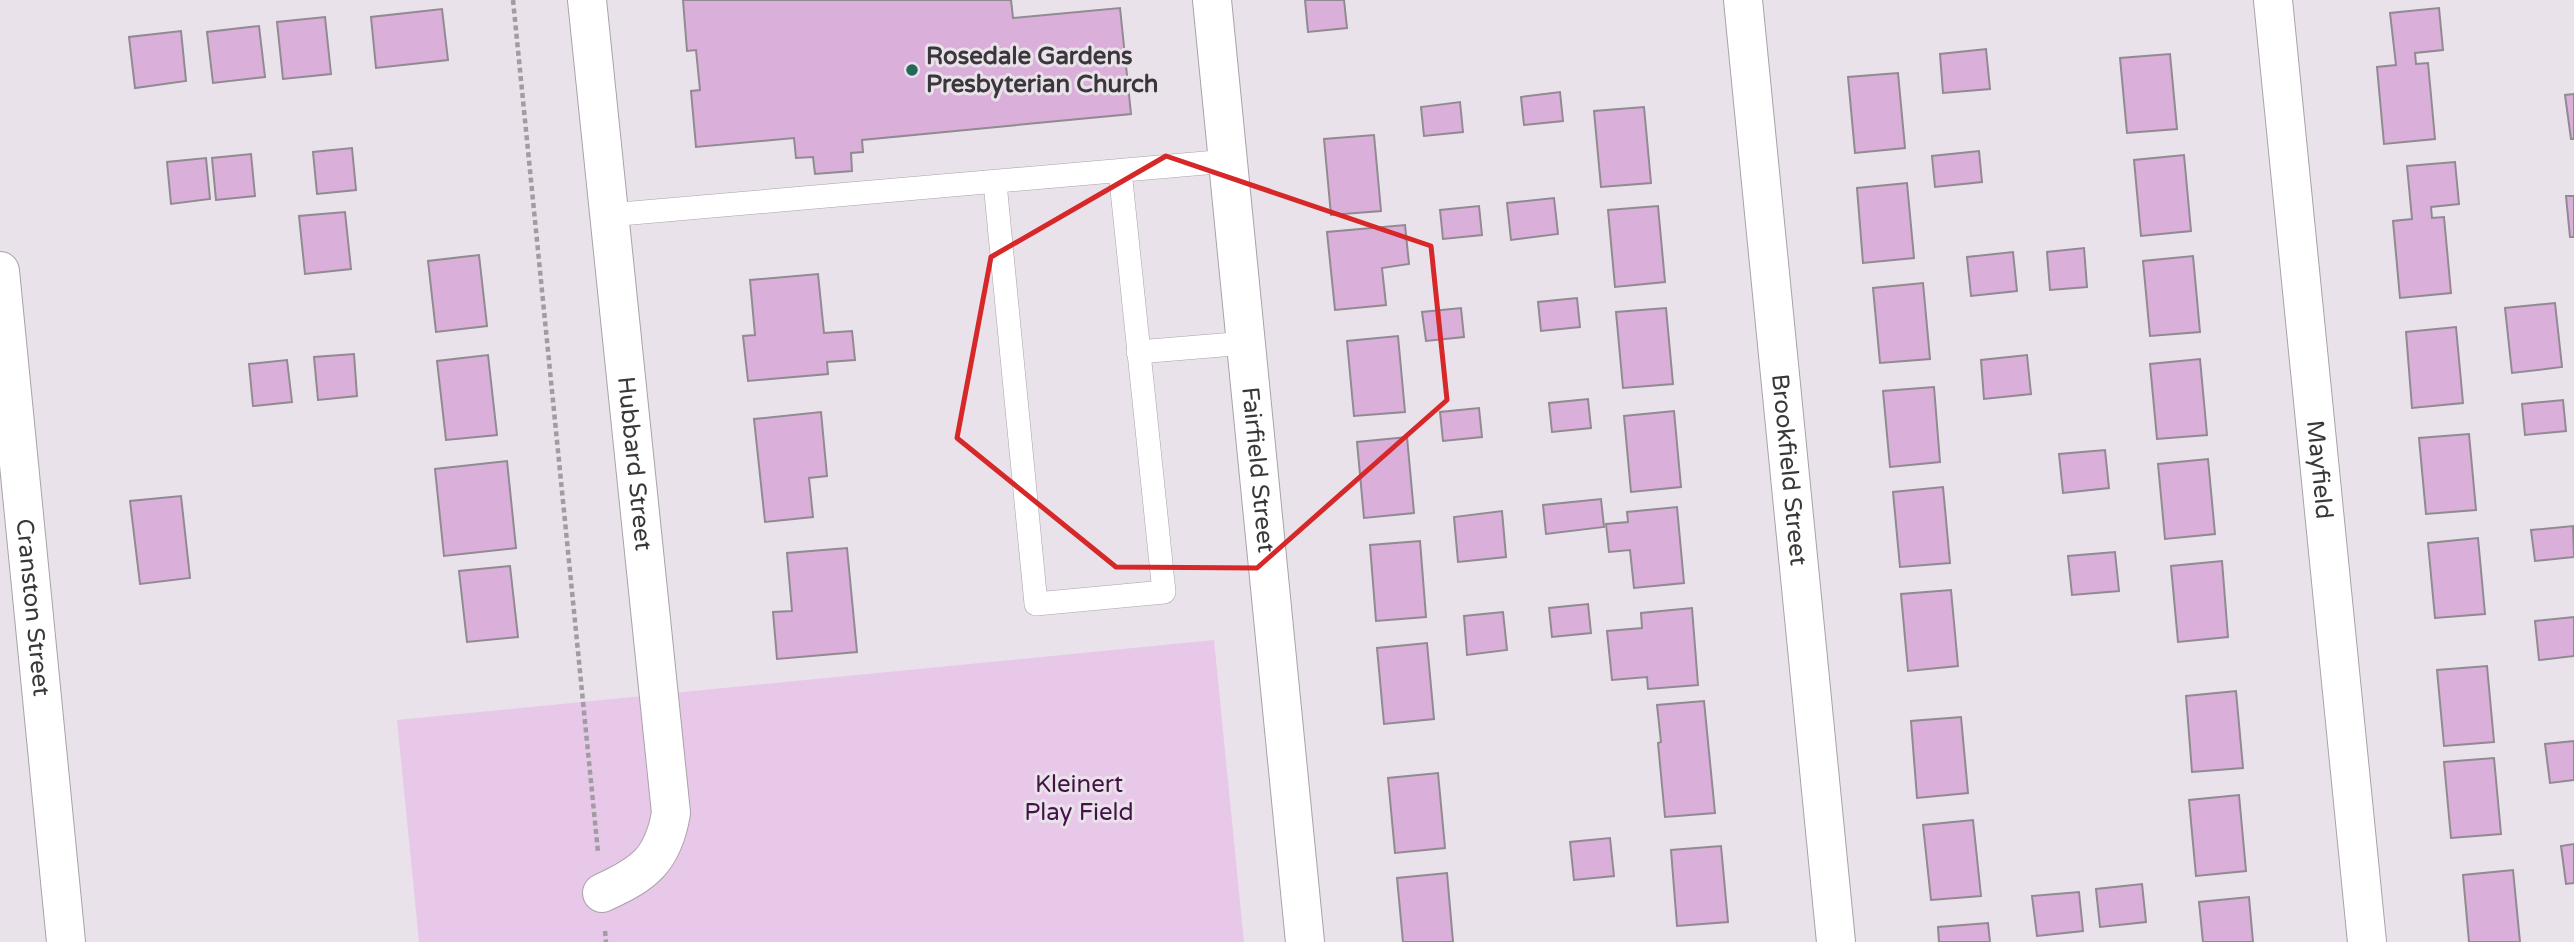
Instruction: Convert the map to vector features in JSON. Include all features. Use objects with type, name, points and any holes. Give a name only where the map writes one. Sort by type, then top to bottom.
[{"type":"street","name":"Hubbard Street","points":[[587,0],[671,813],[667,838],[650,865],[631,880],[602,893]]},
{"type":"street","name":"Fairfield Street","points":[[1212,0],[1305,942]]},
{"type":"street","name":"Brookfield Street","points":[[1743,0],[1836,942]]},
{"type":"street","name":"Mayfield","points":[[2273,0],[2367,942]]},
{"type":"street","name":"Cranston Street","points":[[0,271],[66,942]]},
{"type":"lane","points":[[610,215],[1228,161]]},
{"type":"lane","points":[[995,183],[1036,604],[1164,592],[1120,171]]},
{"type":"lane","points":[[1138,352],[1246,343]]},
{"type":"path","points":[[513,0],[607,942]]},
{"type":"highlighted area","points":[[1166,156],[1431,246],[1447,400],[1257,568],[1116,567],[957,438],[991,257]]},
{"type":"green space","name":"Kleinert Play Field","points":[[1214,640],[1244,942],[419,942],[397,720]]},
{"type":"building","name":"Rosedale Gardens Presbyterian Church","points":[[683,0],[1011,0],[1013,18],[1120,8],[1131,114],[862,140],[863,152],[851,153],[852,171],[815,174],[813,157],[796,158],[794,138],[696,147],[691,91],[700,90],[696,50],[687,51]]},
{"type":"building","points":[[1305,0],[1344,0],[1347,28],[1308,32]]},
{"type":"building","points":[[2439,8],[2443,50],[2415,53],[2416,64],[2428,63],[2435,139],[2384,144],[2377,67],[2396,65],[2390,13]]},
{"type":"building","points":[[442,9],[448,60],[376,68],[371,17]]},
{"type":"building","points":[[325,17],[331,74],[283,79],[277,22]]},
{"type":"building","points":[[259,26],[265,77],[213,83],[207,32]]},
{"type":"building","points":[[181,31],[186,81],[135,88],[129,37]]},
{"type":"building","points":[[1986,49],[1990,89],[1943,93],[1940,54]]},
{"type":"building","points":[[2170,54],[2177,129],[2127,133],[2120,58]]},
{"type":"building","points":[[1898,73],[1905,148],[1855,153],[1848,77]]},
{"type":"building","points":[[1560,92],[1563,121],[1524,125],[1521,97]]},
{"type":"building","points":[[2574,94],[2574,139],[2571,139],[2565,95]]},
{"type":"building","points":[[1460,102],[1463,132],[1424,136],[1421,107]]},
{"type":"building","points":[[1644,107],[1651,183],[1601,187],[1594,111]]},
{"type":"building","points":[[1374,135],[1381,211],[1331,215],[1324,139]]},
{"type":"building","points":[[352,148],[356,190],[317,194],[313,152]]},
{"type":"building","points":[[1979,151],[1982,182],[1935,187],[1932,156]]},
{"type":"building","points":[[251,154],[255,196],[216,200],[212,158]]},
{"type":"building","points":[[2184,155],[2191,231],[2141,236],[2134,160]]},
{"type":"building","points":[[206,158],[210,199],[171,204],[167,162]]},
{"type":"building","points":[[2455,162],[2459,204],[2431,207],[2432,218],[2444,217],[2451,293],[2400,298],[2393,221],[2412,219],[2407,166]]},
{"type":"building","points":[[1907,183],[1914,258],[1863,263],[1857,188]]},
{"type":"building","points":[[2566,196],[2574,196],[2574,237],[2570,237]]},
{"type":"building","points":[[1554,198],[1558,234],[1511,240],[1507,203]]},
{"type":"building","points":[[1479,206],[1482,235],[1443,239],[1440,210]]},
{"type":"building","points":[[1658,206],[1665,282],[1615,287],[1608,210]]},
{"type":"building","points":[[345,212],[351,269],[305,274],[299,216]]},
{"type":"building","points":[[1405,225],[1409,264],[1382,268],[1386,305],[1335,310],[1327,232]]},
{"type":"building","points":[[2084,248],[2087,287],[2050,290],[2047,252]]},
{"type":"building","points":[[2013,252],[2017,291],[1971,296],[1967,257]]},
{"type":"building","points":[[479,255],[487,326],[436,332],[428,261]]},
{"type":"building","points":[[2193,256],[2200,332],[2150,336],[2143,261]]},
{"type":"building","points":[[818,274],[824,333],[852,331],[855,360],[827,362],[828,374],[748,381],[743,336],[755,335],[750,280]]},
{"type":"building","points":[[1923,283],[1930,359],[1880,363],[1873,288]]},
{"type":"building","points":[[1577,298],[1580,327],[1541,331],[1538,302]]},
{"type":"building","points":[[2555,303],[2562,367],[2512,373],[2505,308]]},
{"type":"building","points":[[1461,308],[1464,337],[1426,341],[1422,312]]},
{"type":"building","points":[[1666,308],[1673,384],[1623,388],[1616,312]]},
{"type":"building","points":[[2456,327],[2463,403],[2412,408],[2406,332]]},
{"type":"building","points":[[1398,336],[1405,412],[1354,416],[1347,341]]},
{"type":"building","points":[[354,354],[357,396],[318,400],[314,357]]},
{"type":"building","points":[[488,355],[497,435],[446,440],[437,361]]},
{"type":"building","points":[[2027,355],[2031,394],[1984,399],[1981,360]]},
{"type":"building","points":[[2200,359],[2207,435],[2157,439],[2150,364]]},
{"type":"building","points":[[287,360],[292,402],[253,406],[249,364]]},
{"type":"building","points":[[1934,387],[1940,462],[1890,467],[1883,391]]},
{"type":"building","points":[[1588,399],[1591,428],[1552,432],[1549,403]]},
{"type":"building","points":[[2563,400],[2566,431],[2525,435],[2522,404]]},
{"type":"building","points":[[1479,408],[1482,437],[1443,441],[1440,412]]},
{"type":"building","points":[[1674,411],[1681,487],[1631,492],[1624,416]]},
{"type":"building","points":[[821,412],[827,476],[809,478],[813,517],[765,522],[754,419]]},
{"type":"building","points":[[2469,434],[2476,510],[2426,514],[2419,438]]},
{"type":"building","points":[[1407,437],[1414,513],[1364,518],[1357,442]]},
{"type":"building","points":[[2105,450],[2109,488],[2063,493],[2059,454]]},
{"type":"building","points":[[2208,459],[2215,534],[2165,539],[2158,464]]},
{"type":"building","points":[[507,461],[516,548],[444,556],[435,469]]},
{"type":"building","points":[[1943,487],[1950,563],[1900,567],[1893,492]]},
{"type":"building","points":[[181,496],[190,578],[140,584],[130,501]]},
{"type":"building","points":[[1601,499],[1604,527],[1546,534],[1543,505]]},
{"type":"building","points":[[1677,507],[1684,583],[1634,588],[1630,550],[1609,552],[1606,524],[1628,522],[1627,512]]},
{"type":"building","points":[[1502,511],[1506,557],[1458,562],[1454,517]]},
{"type":"building","points":[[2573,526],[2574,557],[2535,561],[2531,530]]},
{"type":"building","points":[[2478,538],[2485,614],[2435,618],[2428,543]]},
{"type":"building","points":[[1420,541],[1426,617],[1376,621],[1370,545]]},
{"type":"building","points":[[847,548],[857,652],[777,659],[773,612],[792,611],[787,553]]},
{"type":"building","points":[[2115,552],[2119,591],[2072,595],[2068,556]]},
{"type":"building","points":[[2222,561],[2228,637],[2178,642],[2171,566]]},
{"type":"building","points":[[510,566],[518,637],[467,642],[459,571]]},
{"type":"building","points":[[1951,590],[1958,666],[1908,671],[1901,594]]},
{"type":"building","points":[[1588,604],[1591,633],[1552,637],[1549,608]]},
{"type":"building","points":[[1692,608],[1698,685],[1648,689],[1647,677],[1612,680],[1607,631],[1642,628],[1641,613]]},
{"type":"building","points":[[1503,612],[1507,650],[1467,655],[1464,616]]},
{"type":"building","points":[[2574,617],[2574,656],[2539,660],[2535,621]]},
{"type":"building","points":[[1427,643],[1434,719],[1384,724],[1377,648]]},
{"type":"building","points":[[2487,666],[2494,742],[2444,746],[2437,670]]},
{"type":"building","points":[[2236,691],[2243,768],[2192,772],[2186,696]]},
{"type":"building","points":[[1704,701],[1715,813],[1665,817],[1657,705]]},
{"type":"building","points":[[1961,717],[1968,793],[1917,798],[1911,721]]},
{"type":"building","points":[[2574,741],[2574,780],[2550,783],[2545,744]]},
{"type":"building","points":[[2494,758],[2501,834],[2451,838],[2444,762]]},
{"type":"building","points":[[1438,773],[1445,848],[1395,853],[1388,778]]},
{"type":"building","points":[[2239,795],[2246,871],[2196,876],[2189,800]]},
{"type":"building","points":[[1973,820],[1981,896],[1931,900],[1923,825]]},
{"type":"building","points":[[1610,838],[1614,876],[1574,880],[1570,842]]},
{"type":"building","points":[[2574,844],[2574,883],[2566,884],[2561,846]]},
{"type":"building","points":[[1721,846],[1728,922],[1677,926],[1671,850]]},
{"type":"building","points":[[2513,870],[2520,942],[2469,942],[2463,875]]},
{"type":"building","points":[[1447,873],[1453,942],[1403,942],[1397,878]]},
{"type":"building","points":[[2142,884],[2146,922],[2100,927],[2096,889]]},
{"type":"building","points":[[2079,892],[2083,931],[2037,936],[2032,896]]},
{"type":"building","points":[[2249,897],[2253,942],[2203,942],[2199,902]]},
{"type":"building","points":[[1988,923],[1990,942],[1939,942],[1938,927]]},
{"type":"place","name":"Rosedale Gardens Presbyterian Church","points":[[912,70]]}]
